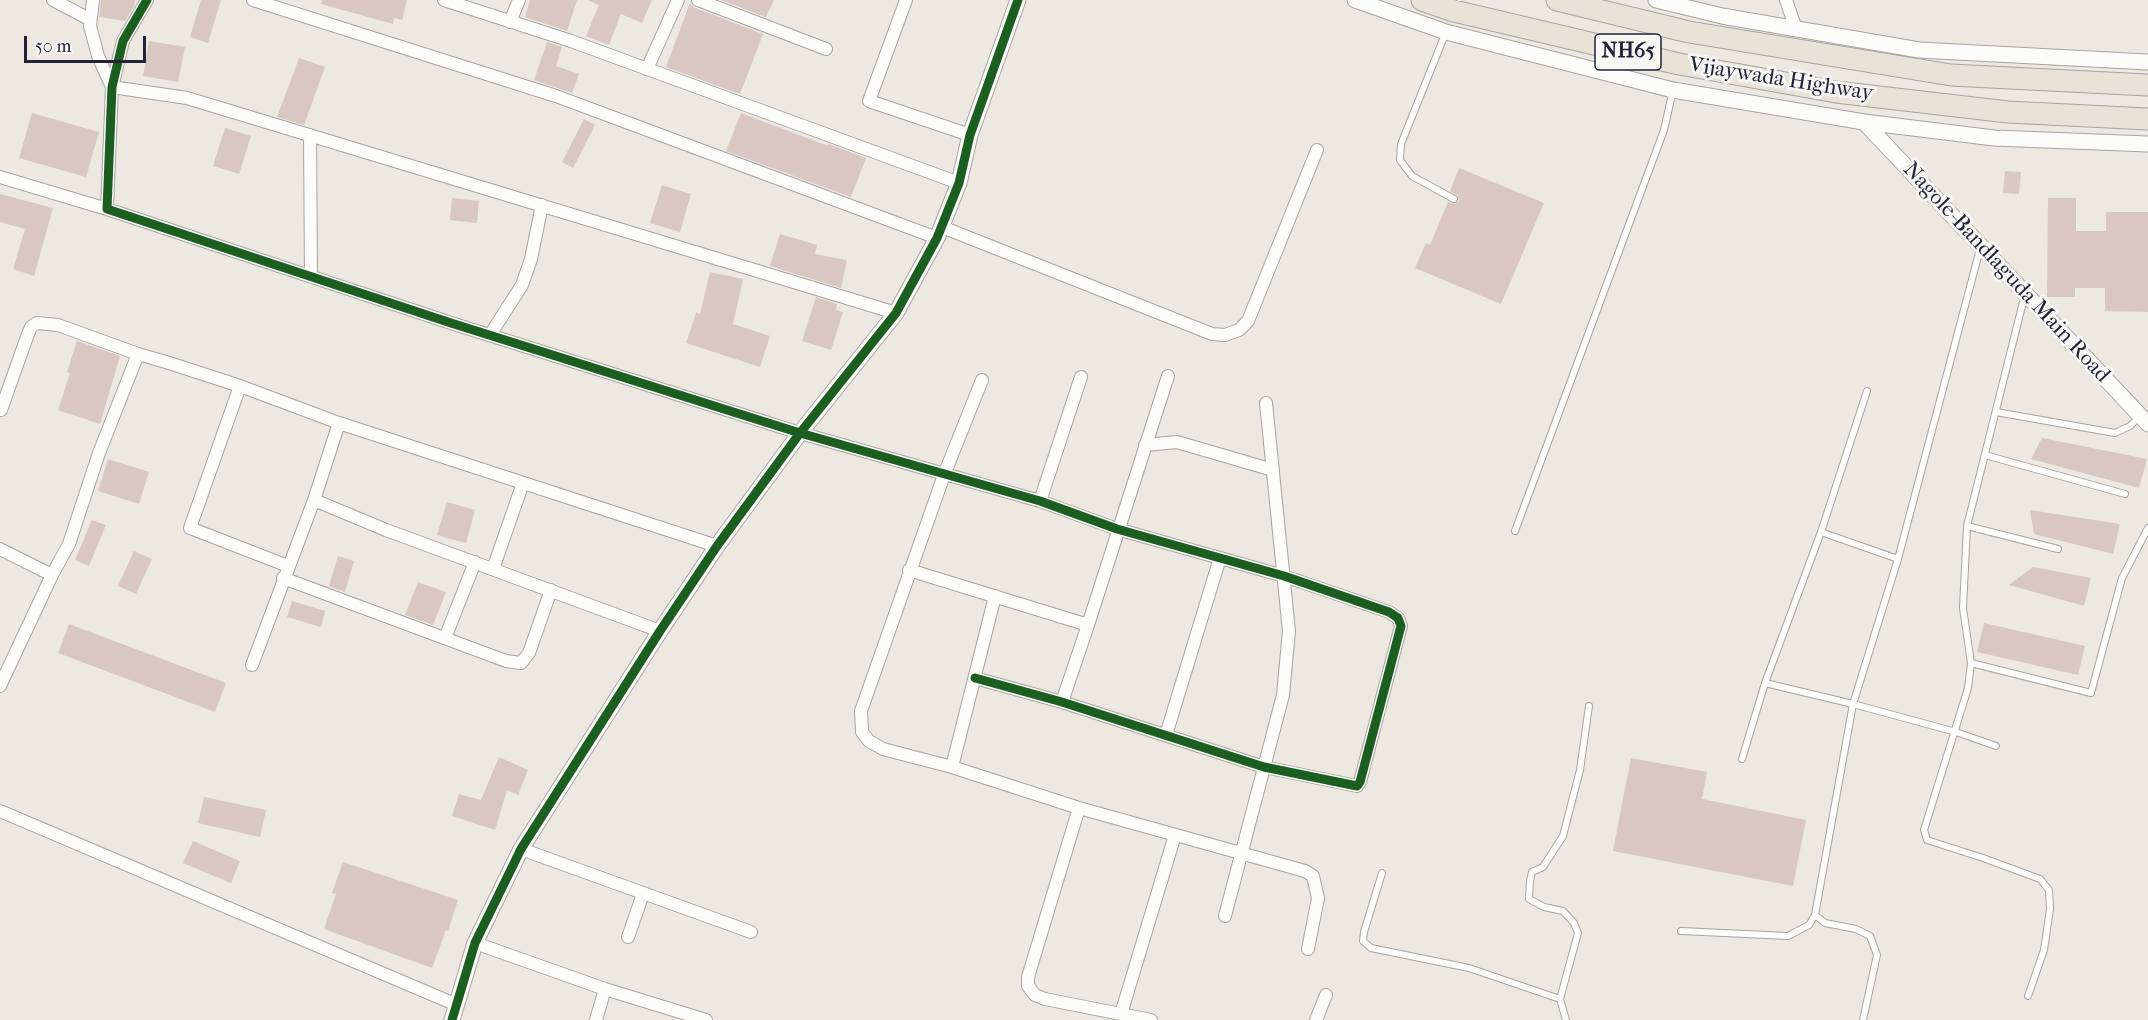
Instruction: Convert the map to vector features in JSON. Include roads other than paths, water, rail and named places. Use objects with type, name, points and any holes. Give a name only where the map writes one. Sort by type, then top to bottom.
[{"type":"highway","name":"Vijaywada Highway","points":[[1422,0],[1454,11],[1679,64],[1836,92],[2008,112],[2148,119]]},
{"type":"highway","name":"Vijaywada Highway","points":[[1557,0],[1689,32],[1952,75],[2148,85]]},
{"type":"street","points":[[53,0],[89,19]]},
{"type":"street","points":[[93,0],[89,19],[98,56],[112,87]]},
{"type":"street","points":[[107,209],[112,87],[123,40],[147,0]]},
{"type":"street","points":[[253,0],[556,96],[940,232],[1212,334],[1225,335],[1239,330],[1248,321],[1317,150]]},
{"type":"street","points":[[444,0],[571,41],[959,183]]},
{"type":"street","points":[[510,22],[519,0]]},
{"type":"street","points":[[647,69],[678,0]]},
{"type":"street","points":[[698,0],[826,49]]},
{"type":"street","points":[[906,0],[869,101],[970,135]]},
{"type":"street","points":[[0,810],[455,1013],[475,943],[521,849],[717,546],[800,432],[896,313],[940,232],[959,183],[970,135],[1018,0]]},
{"type":"street","points":[[1355,0],[1446,32],[1673,90],[1864,122],[1994,138],[2148,144]]},
{"type":"street","points":[[1656,0],[1722,16],[1919,50],[2148,62]]},
{"type":"street","points":[[1786,0],[1797,29]]},
{"type":"street","points":[[112,87],[187,98],[896,313]]},
{"type":"street","name":"Nagole-Bandlaguda Main Road","points":[[1864,122],[1980,248],[2144,419]]},
{"type":"street","points":[[310,135],[311,277]]},
{"type":"street","points":[[0,177],[107,209],[490,335],[800,432],[1040,501],[1117,529],[1284,576],[1389,612],[1398,618],[1401,626],[1360,782],[1357,786],[1264,767],[1062,702],[975,678]]},
{"type":"street","points":[[490,335],[522,285],[531,259],[542,205]]},
{"type":"street","points":[[1,410],[31,327],[37,323],[58,325],[138,354],[240,386],[339,423],[717,546]]},
{"type":"street","points":[[0,686],[69,544],[99,453],[138,354]]},
{"type":"street","points":[[1062,702],[1168,376]]},
{"type":"street","points":[[1040,501],[1081,377]]},
{"type":"street","points":[[982,380],[909,570],[861,711],[862,732],[869,741],[883,749],[952,767],[1079,808],[1305,871],[1313,876],[1318,898],[1308,949]]},
{"type":"street","points":[[240,386],[190,528],[288,566]]},
{"type":"street","points":[[1225,916],[1283,695],[1289,631],[1266,403]]},
{"type":"street","points":[[252,665],[314,500],[339,423]]},
{"type":"street","points":[[1145,445],[1177,442],[1273,470]]},
{"type":"street","points":[[494,569],[523,483]]},
{"type":"street","points":[[314,500],[386,530],[660,631]]},
{"type":"street","points":[[0,549],[52,576]]},
{"type":"street","points":[[1166,735],[1220,558]]},
{"type":"street","points":[[445,638],[475,562]]},
{"type":"street","points":[[909,570],[1088,625]]},
{"type":"street","points":[[283,578],[506,661],[521,663],[530,653],[551,590]]},
{"type":"street","points":[[952,767],[995,596]]},
{"type":"street","points":[[1079,808],[1028,977],[1028,986],[1035,995],[1045,999],[1150,1020]]},
{"type":"street","points":[[1121,1014],[1175,835]]},
{"type":"street","points":[[521,849],[751,932]]},
{"type":"street","points":[[628,937],[643,894]]},
{"type":"street","points":[[475,943],[605,989],[706,1020]]},
{"type":"street","points":[[596,1020],[605,989]]},
{"type":"street","points":[[1316,1020],[1326,995]]},
{"type":"lane","points":[[1446,32],[1401,144],[1400,160],[1412,176],[1454,199]]},
{"type":"lane","points":[[1515,531],[1664,130],[1673,90]]},
{"type":"lane","points":[[1681,931],[1788,936],[1809,925],[1815,915],[1853,704],[1898,559],[1980,248]]},
{"type":"lane","points":[[2025,294],[1967,526],[1963,608],[1971,663],[1968,688],[1924,830],[1927,840],[2040,879],[2049,890],[2050,909],[2044,950],[2028,996]]},
{"type":"lane","points":[[1742,759],[1765,683],[1821,532],[1867,391]]},
{"type":"lane","points":[[1996,412],[2115,433],[2144,419]]},
{"type":"lane","points":[[1985,455],[2125,494]]},
{"type":"lane","points":[[1967,526],[2058,549]]},
{"type":"lane","points":[[1971,663],[2091,693],[2122,578],[2148,528]]},
{"type":"lane","points":[[1821,532],[1898,559]]},
{"type":"lane","points":[[1765,683],[1956,732],[1996,746]]},
{"type":"lane","points":[[1566,1020],[1560,999],[1578,933],[1563,911],[1544,907],[1529,899],[1530,881],[1532,872],[1544,867],[1563,836],[1580,770],[1589,706]]},
{"type":"lane","points":[[1382,873],[1364,932],[1363,941],[1371,948],[1469,968],[1560,999]]},
{"type":"lane","points":[[1815,915],[1825,923],[1856,928],[1870,936],[1876,955],[1863,1020]]}]
